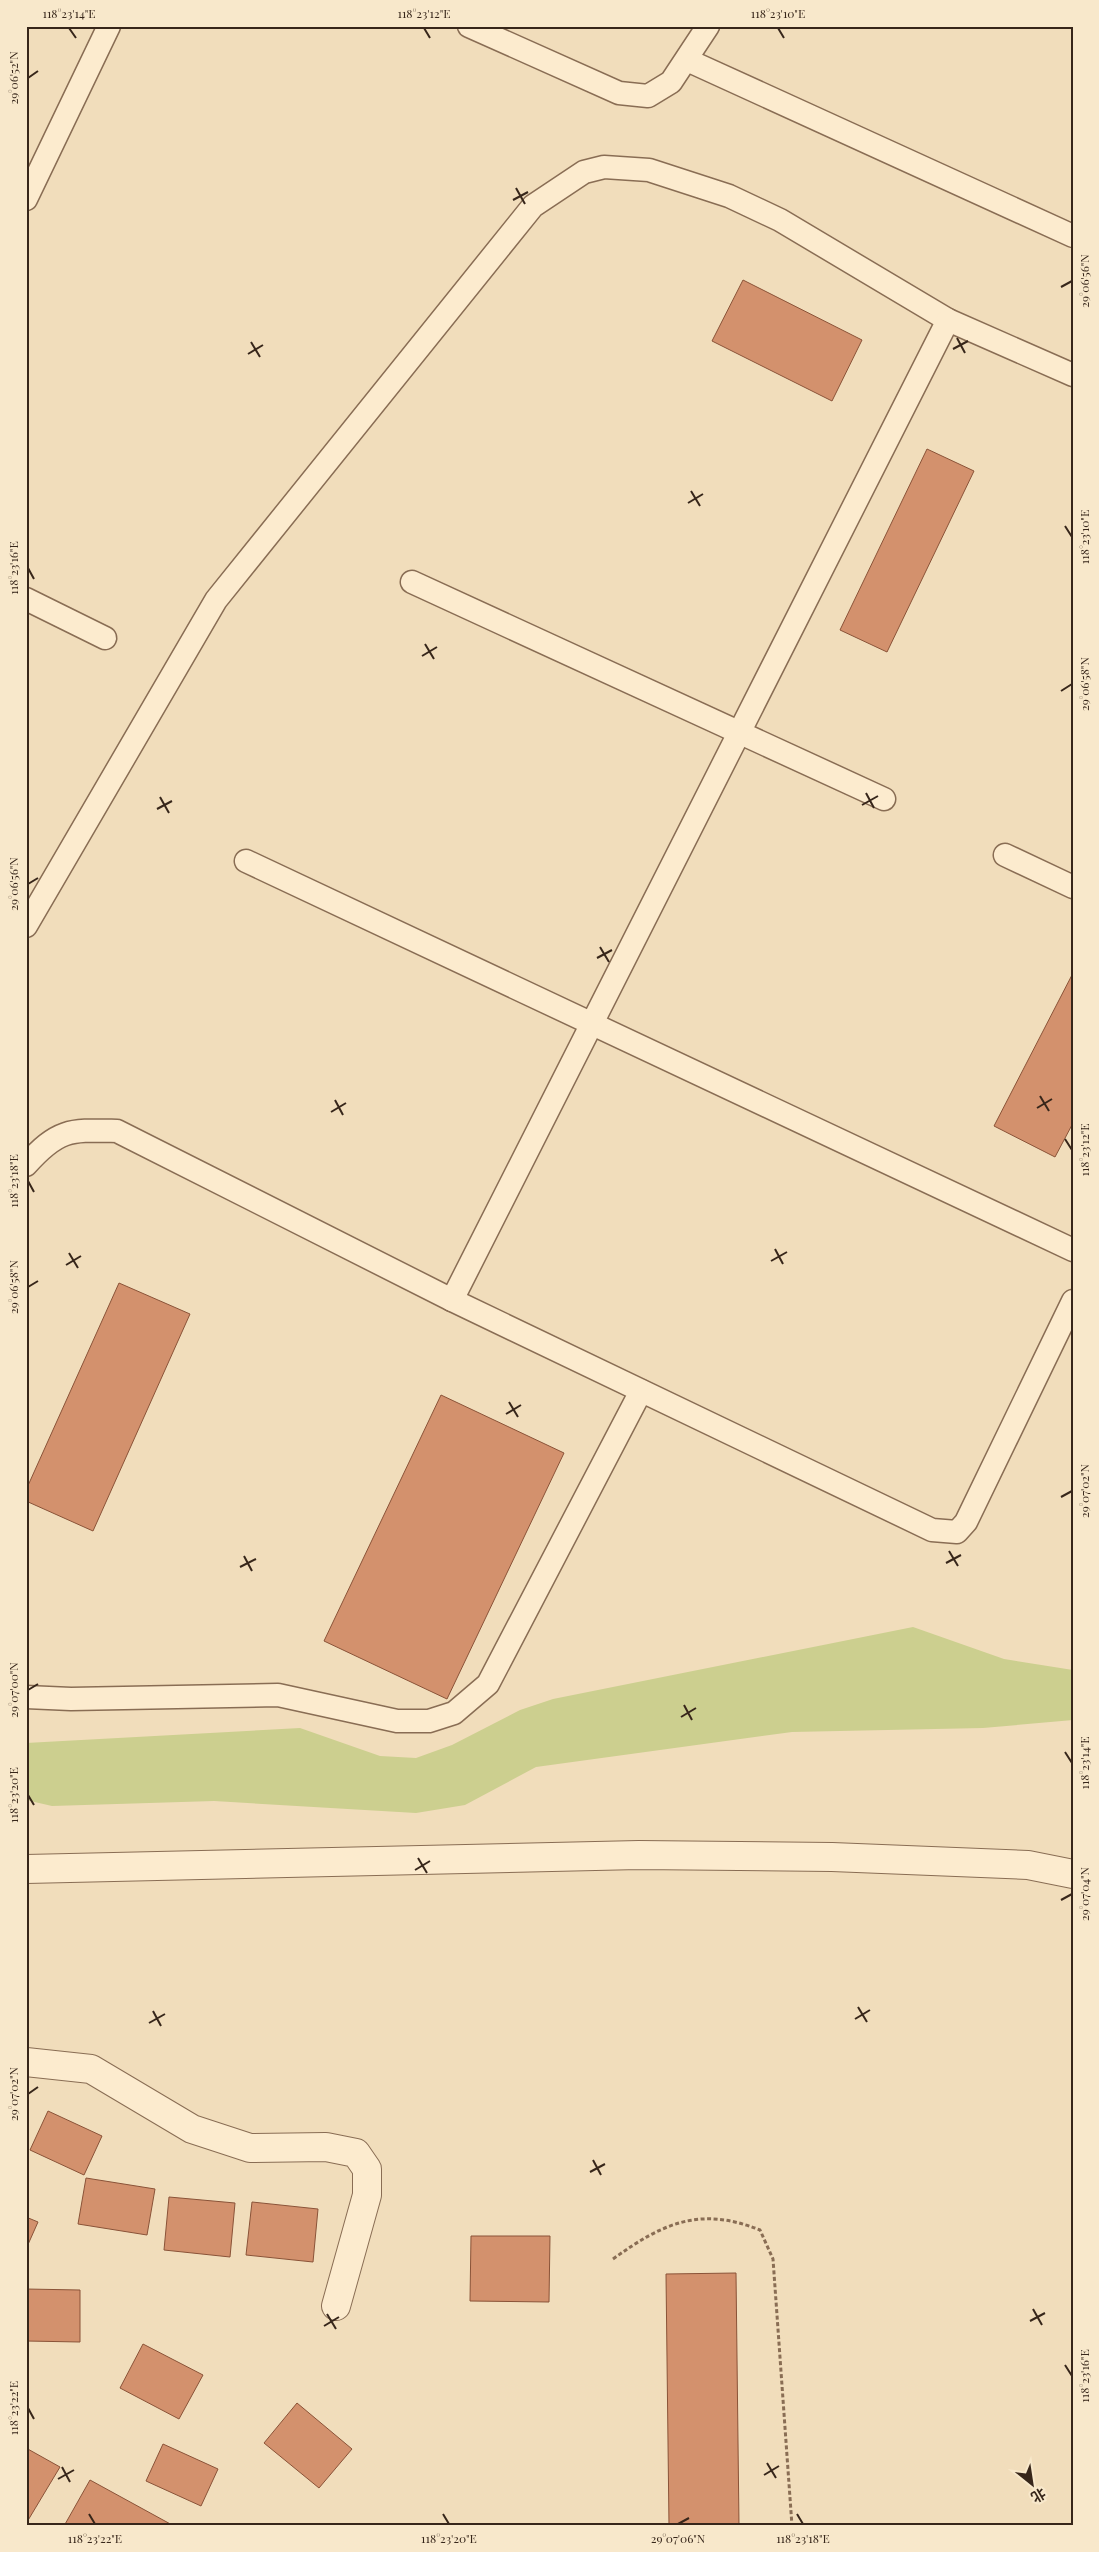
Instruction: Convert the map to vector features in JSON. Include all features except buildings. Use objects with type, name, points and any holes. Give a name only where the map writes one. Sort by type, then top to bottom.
[{"type":"street","points":[[26,1869],[639,1855],[832,1857],[1028,1865],[1073,1874]]},
{"type":"street","points":[[26,2062],[91,2069],[192,2129],[250,2148],[326,2147],[356,2153],[367,2169],[368,2195],[336,2306]]},
{"type":"lane","points":[[26,199],[109,26]]},
{"type":"lane","points":[[469,26],[619,93],[648,96],[671,82],[708,26]]},
{"type":"lane","points":[[687,60],[1073,236]]},
{"type":"lane","points":[[26,926],[216,600],[533,206],[584,172],[604,167],[649,170],[729,196],[780,220],[948,320],[1073,375]]},
{"type":"lane","points":[[452,1300],[948,320]]},
{"type":"lane","points":[[412,582],[884,799]]},
{"type":"lane","points":[[26,599],[105,638]]},
{"type":"lane","points":[[1005,856],[1073,887]]},
{"type":"lane","points":[[246,861],[1073,1250]]},
{"type":"lane","points":[[26,1165],[42,1147],[72,1130],[118,1131],[452,1300],[932,1530],[957,1532],[966,1522],[1073,1301]]},
{"type":"lane","points":[[26,1697],[70,1699],[278,1695],[396,1721],[429,1721],[454,1713],[488,1684],[641,1391]]},
{"type":"path","points":[[614,2259],[668,2225],[708,2218],[738,2221],[760,2230],[773,2260],[792,2526]]},
{"type":"green space","points":[[913,1627],[1004,1659],[1073,1670],[1073,1720],[983,1728],[792,1732],[536,1767],[465,1805],[416,1813],[214,1801],[52,1806],[26,1800],[26,1743],[300,1728],[380,1756],[416,1758],[452,1745],[520,1710],[553,1699]]}]
